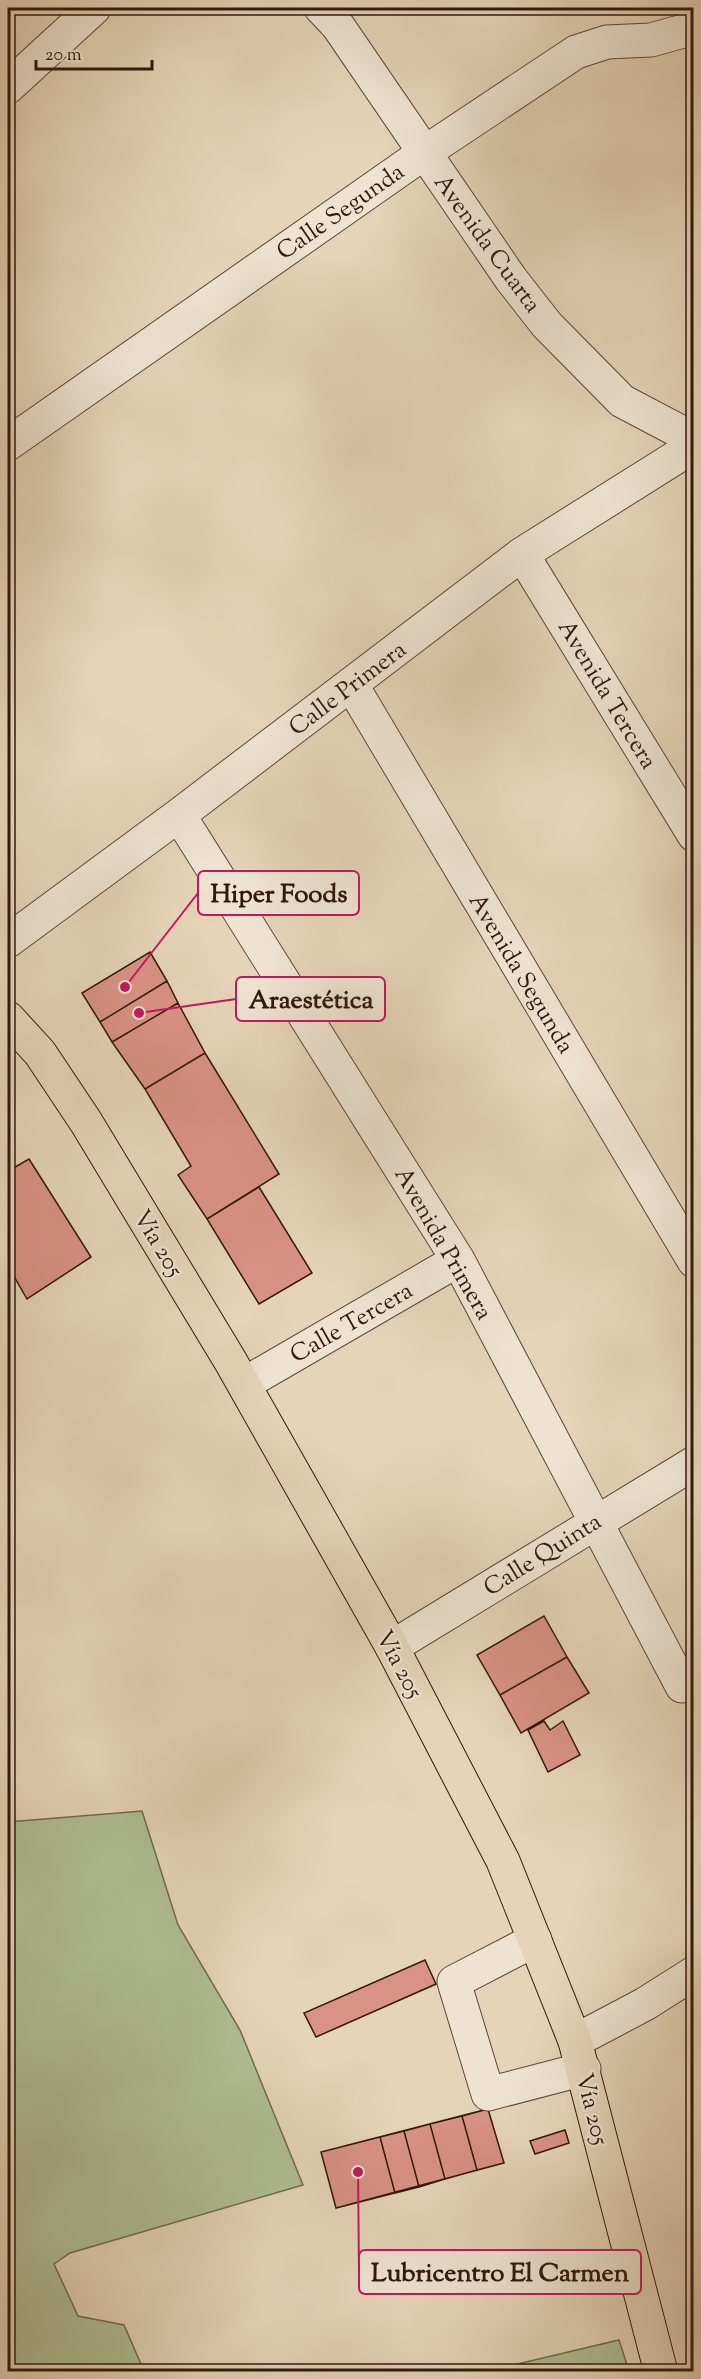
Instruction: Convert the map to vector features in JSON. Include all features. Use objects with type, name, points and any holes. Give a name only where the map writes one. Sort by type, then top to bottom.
[{"type":"main road","name":"Vía 205","points":[[8,1018],[40,1053],[86,1122],[244,1384],[392,1647],[503,1861],[580,2055],[661,2372]]},
{"type":"street","points":[[8,87],[94,8]]},
{"type":"street","name":"Avenida Cuarta","points":[[321,8],[338,26],[511,279],[547,325],[622,401],[693,439]]},
{"type":"street","name":"Calle Segunda","points":[[8,444],[423,153],[576,52],[607,42],[651,40],[693,28]]},
{"type":"street","name":"Calle Primera","points":[[8,941],[179,815],[522,554],[693,446]]},
{"type":"street","name":"Avenida Tercera","points":[[522,554],[693,834]]},
{"type":"street","name":"Avenida Segunda","points":[[351,684],[693,1261]]},
{"type":"street","name":"Avenida Primera","points":[[179,815],[458,1260],[682,1686]]},
{"type":"street","name":"Calle Tercera","points":[[244,1384],[458,1260]]},
{"type":"street","name":"Calle Quinta","points":[[392,1647],[693,1463]]},
{"type":"street","points":[[535,1940],[454,1982],[488,2094],[580,2055],[645,2004],[693,1973]]},
{"type":"green space","points":[[142,1811],[178,1925],[240,2030],[303,2185],[70,2253],[54,2264],[78,2316],[124,2325],[144,2371],[8,2371],[8,1822]]},
{"type":"green space","points":[[619,2340],[629,2371],[488,2371]]},
{"type":"building","points":[[150,952],[167,981],[100,1022],[82,993]]},
{"type":"building","points":[[167,981],[178,1003],[112,1042],[100,1022]]},
{"type":"building","points":[[178,1003],[205,1053],[145,1089],[112,1042]]},
{"type":"building","points":[[205,1053],[279,1174],[207,1219],[178,1175],[191,1166],[145,1089]]},
{"type":"building","points":[[29,1159],[91,1257],[27,1299],[8,1266],[8,1171]]},
{"type":"building","points":[[259,1187],[312,1273],[259,1304],[207,1219]]},
{"type":"building","points":[[544,1616],[567,1657],[500,1695],[477,1655]]},
{"type":"building","points":[[567,1657],[589,1693],[521,1733],[500,1695]]},
{"type":"building","points":[[544,1721],[550,1730],[563,1721],[580,1755],[548,1772],[528,1730]]},
{"type":"building","points":[[425,1960],[436,1984],[316,2037],[304,2013]]},
{"type":"building","points":[[488,2109],[504,2163],[477,2170],[462,2116]]},
{"type":"building","points":[[488,2109],[504,2163],[336,2208],[321,2152]]},
{"type":"building","points":[[462,2116],[477,2170],[445,2179],[430,2124]]},
{"type":"building","points":[[430,2124],[445,2179],[419,2187],[404,2131]]},
{"type":"building","points":[[565,2130],[569,2143],[535,2154],[530,2141]]},
{"type":"building","points":[[404,2131],[419,2187],[395,2193],[380,2137]]},
{"type":"building","points":[[380,2137],[395,2193],[336,2208],[321,2152]]},
{"type":"place","name":"Hiper Foods","points":[[125,987]]},
{"type":"place","name":"Araestética","points":[[139,1013]]},
{"type":"place","name":"Lubricentro El Carmen","points":[[358,2172]]}]
